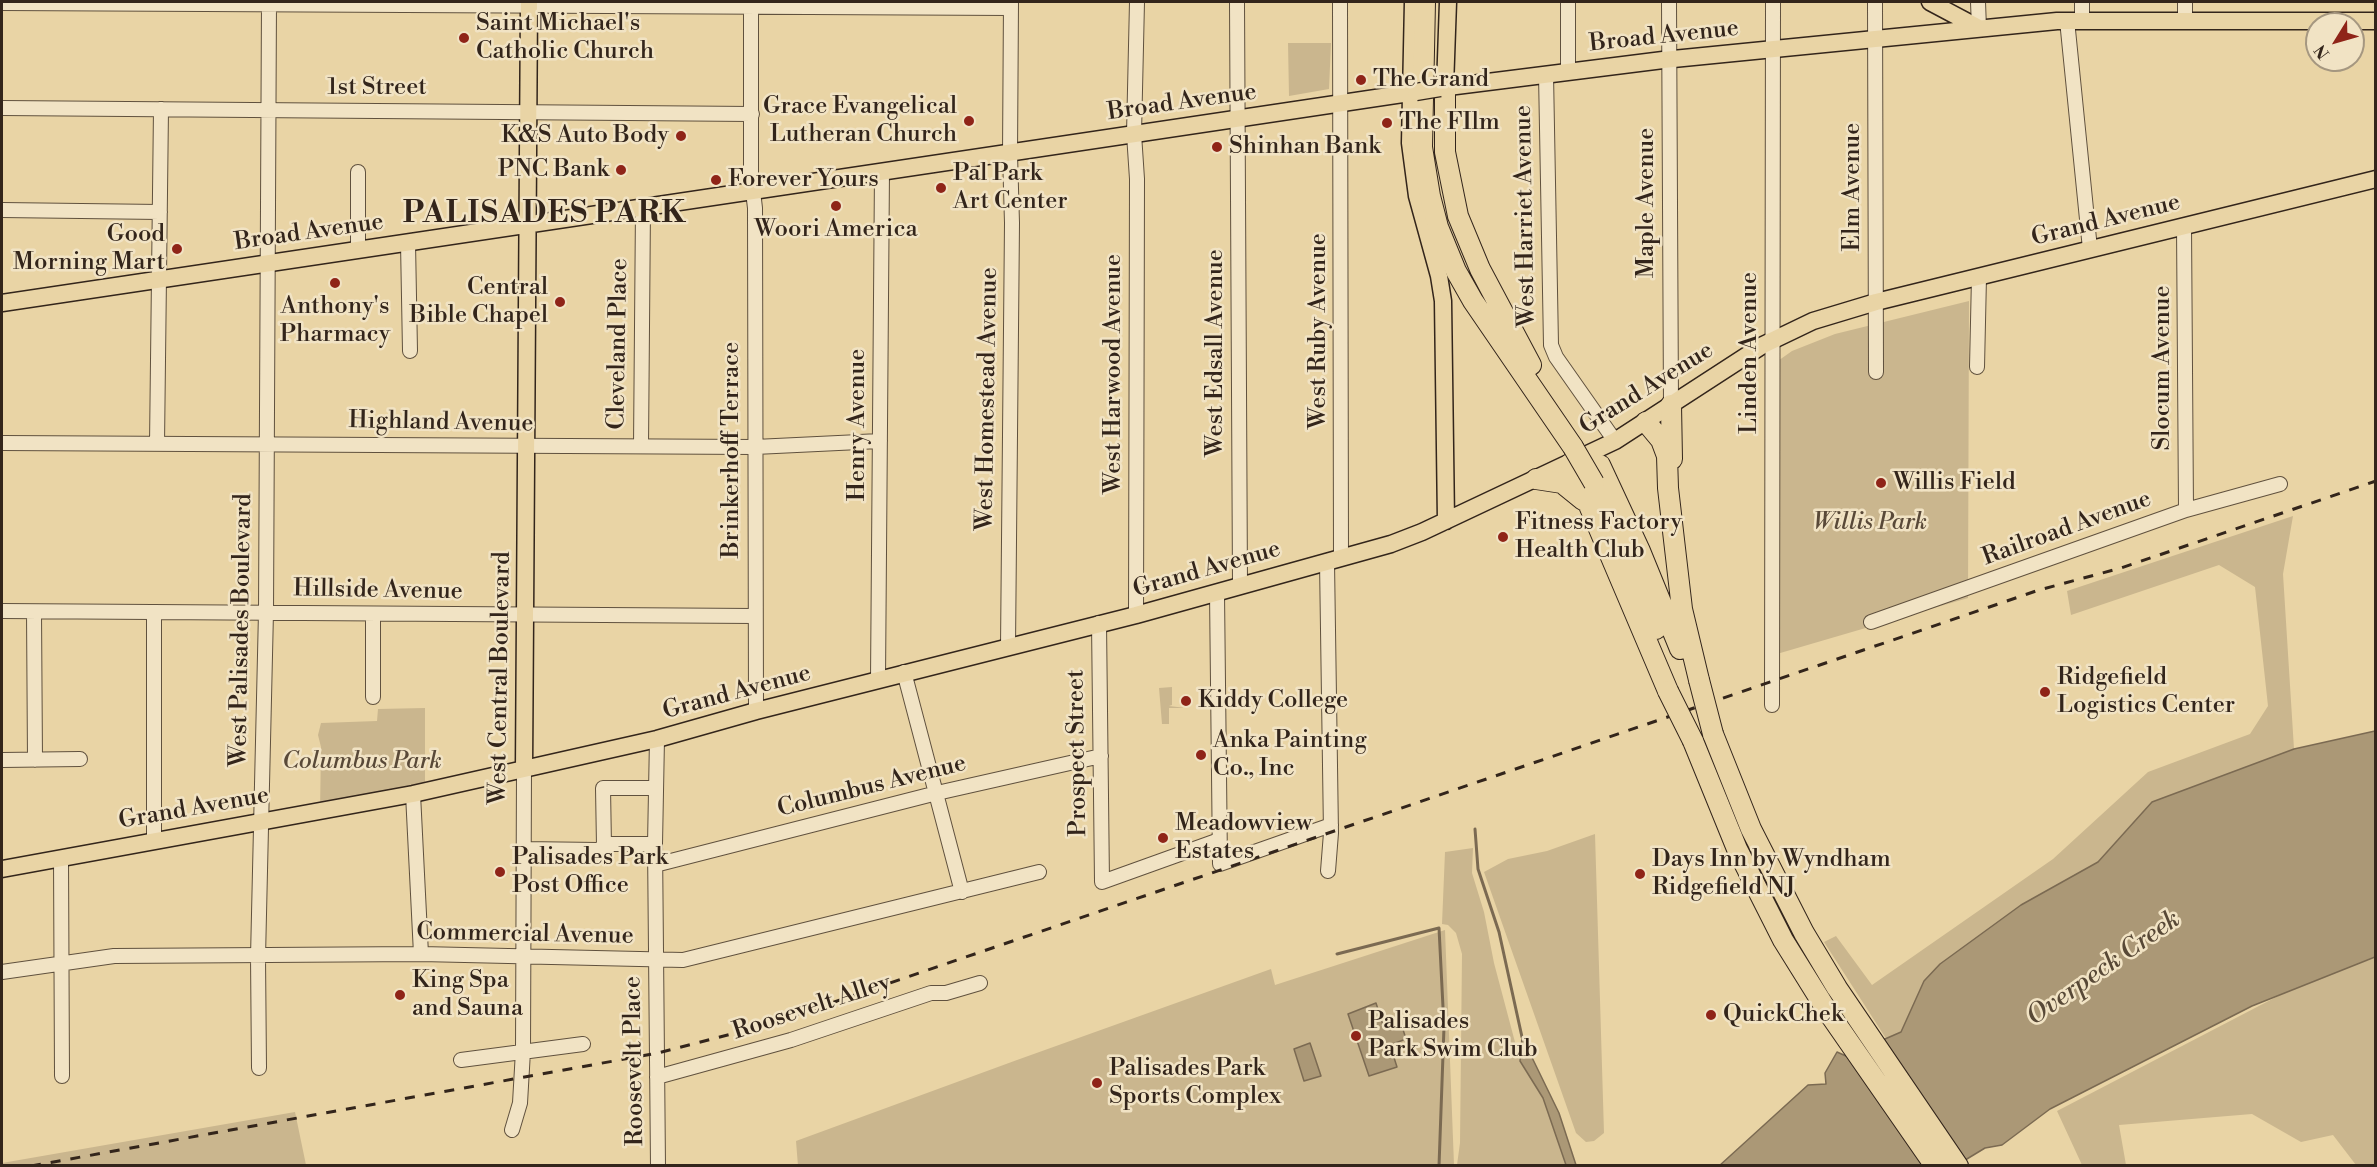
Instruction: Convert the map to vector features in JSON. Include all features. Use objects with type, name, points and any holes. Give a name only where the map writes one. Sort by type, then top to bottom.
[{"type":"highway","points":[[1425,2],[1422,138],[1433,212],[1464,287],[1529,373]]},
{"type":"highway","points":[[1437,2],[1433,134],[1442,199],[1450,229],[1470,274],[1529,373],[1576,450],[1597,474],[1643,594],[1684,685]]},
{"type":"highway","points":[[1443,87],[1445,152],[1456,210],[1474,255],[1529,373]]},
{"type":"highway","points":[[1431,243],[1466,307],[1529,373]]},
{"type":"highway","points":[[1671,405],[1671,516]]},
{"type":"highway","points":[[1646,422],[1666,453],[1682,609],[1684,685],[1694,741],[1731,834],[1767,910],[1808,982],[1934,1166]]},
{"type":"highway","points":[[1576,450],[1587,505]]},
{"type":"highway","points":[[1536,479],[1566,485],[1587,505],[1713,734],[1741,806],[1773,876],[1808,939],[1863,1027],[1958,1166]]},
{"type":"main road","points":[[1413,2],[1412,165],[1417,196],[1441,284],[1444,309],[1446,521]]},
{"type":"main road","points":[[1443,87],[1448,2]]},
{"type":"main road","points":[[1930,2],[1979,28]]},
{"type":"main road","name":"West Central Boulevard","points":[[524,769],[529,3]]},
{"type":"main road","name":"Broad Avenue","points":[[2,303],[1237,120],[1443,87],[1568,71],[2074,20],[2376,21]]},
{"type":"main road","name":"Grand Avenue","points":[[2,869],[413,794],[657,739],[904,672],[1136,615],[1334,560],[1402,540],[1536,479],[1576,450],[1615,441],[1773,339],[1821,318],[1876,302],[2376,179]]},
{"type":"street","name":"West Harwood Avenue","points":[[1136,615],[1137,178],[1134,134],[1137,2]]},
{"type":"street","name":"West Edsall Avenue","points":[[1237,2],[1240,585]]},
{"type":"street","name":"West Ruby Avenue","points":[[1328,871],[1331,825],[1340,2]]},
{"type":"street","points":[[1568,2],[1568,71]]},
{"type":"street","name":"Maple Avenue","points":[[1669,2],[1671,405]]},
{"type":"street","name":"Linden Avenue","points":[[1772,705],[1773,2]]},
{"type":"street","name":"Elm Avenue","points":[[1875,2],[1876,372]]},
{"type":"street","points":[[1978,2],[1979,28]]},
{"type":"street","points":[[2082,2],[2074,20],[2090,249]]},
{"type":"street","points":[[2185,2],[2185,20]]},
{"type":"street","points":[[2,3],[1011,4]]},
{"type":"street","name":"West Palisades Boulevard","points":[[259,1068],[258,957],[263,821],[266,612],[268,4]]},
{"type":"street","name":"West Homestead Avenue","points":[[1008,646],[1012,223],[1011,4]]},
{"type":"street","name":"Brinkerhoff Terrace","points":[[751,5],[756,711]]},
{"type":"street","name":"West Harriet Avenue","points":[[1546,74],[1551,342],[1556,357],[1615,441]]},
{"type":"street","name":"1st Street","points":[[2,108],[752,114]]},
{"type":"street","points":[[157,444],[161,109]]},
{"type":"street","name":"Henry Avenue","points":[[878,679],[882,171]]},
{"type":"street","points":[[358,172],[358,250]]},
{"type":"street","name":"Cleveland Place","points":[[640,446],[643,207]]},
{"type":"street","points":[[2,210],[160,212]]},
{"type":"street","name":"Slocum Avenue","points":[[2184,226],[2186,510]]},
{"type":"street","points":[[408,243],[410,351]]},
{"type":"street","points":[[1977,367],[1979,277]]},
{"type":"street","name":"Highland Avenue","points":[[2,443],[755,447],[880,441]]},
{"type":"street","name":"Railroad Avenue","points":[[1871,622],[2186,510],[2280,484]]},
{"type":"street","points":[[1217,593],[1220,864],[1331,825]]},
{"type":"street","name":"Hillside Avenue","points":[[2,612],[754,616]]},
{"type":"street","points":[[34,612],[35,760]]},
{"type":"street","points":[[154,612],[154,840]]},
{"type":"street","points":[[373,614],[373,697]]},
{"type":"street","name":"Prospect Street","points":[[1099,623],[1102,882],[1219,840]]},
{"type":"street","points":[[904,672],[962,892]]},
{"type":"street","name":"Roosevelt Place","points":[[657,739],[655,865],[658,1166]]},
{"type":"street","name":"Columbus Avenue","points":[[655,865],[937,793],[1101,756]]},
{"type":"street","points":[[2,760],[80,759]]},
{"type":"street","name":"West Central Boulevard","points":[[512,1130],[520,1103],[523,1051],[524,769]]},
{"type":"street","points":[[604,846],[603,788],[656,788]]},
{"type":"street","points":[[413,794],[422,954]]},
{"type":"street","points":[[523,849],[598,850],[604,846],[655,844]]},
{"type":"street","points":[[62,858],[60,964],[62,1076]]},
{"type":"street","name":"Commercial Avenue","points":[[2,972],[114,956],[258,957],[422,954],[683,960],[1039,872]]},
{"type":"street","name":"Roosevelt Alley","points":[[657,1077],[791,1040],[931,993],[946,993],[980,983]]},
{"type":"street","points":[[461,1060],[583,1044]]},
{"type":"green space","points":[[1288,43],[1331,43],[1329,89],[1289,96]]},
{"type":"green space","name":"Willis Park","points":[[1969,301],[1968,598],[1770,656],[1775,363],[1792,351],[1835,334]]},
{"type":"green space","points":[[2293,516],[2283,574],[2294,749],[2152,802],[2098,862],[2021,905],[1924,981],[1901,1032],[1887,1040],[1824,942],[1836,936],[1872,985],[2053,859],[2148,772],[2250,734],[2268,706],[2255,587],[2219,565],[2071,615],[2067,591]]},
{"type":"green space","points":[[1172,687],[1172,705],[1169,706],[1186,708],[1169,708],[1169,724],[1162,724],[1159,688]]},
{"type":"green space","name":"Columbus Park","points":[[425,708],[425,792],[320,812],[321,747],[318,735],[321,723],[377,721],[378,709]]},
{"type":"green space","points":[[1595,834],[1604,1133],[1594,1141],[1586,1142],[1576,1133],[1484,872],[1508,859],[1547,851]]},
{"type":"green space","points":[[1473,848],[1472,873],[1484,912],[1494,963],[1520,1061],[1543,1098],[1566,1165],[1457,1165],[1460,1143],[1462,954],[1456,933],[1448,925],[1442,924],[1445,852]]},
{"type":"green space","points":[[1445,930],[1454,1165],[798,1166],[796,1141],[1017,1060],[1271,969],[1275,985]]},
{"type":"green space","points":[[2375,958],[2375,1165],[2356,1165],[2333,1135],[2301,1142],[2252,1114],[2119,1125],[2126,1165],[2082,1165],[2057,1111],[2307,981]]},
{"type":"green space","points":[[295,1112],[306,1165],[2,1165],[2,1163]]},
{"type":"water","name":"Overpeck Creek","points":[[2375,731],[2375,957],[2252,1006],[2050,1109],[2002,1145],[1985,1148],[1957,1165],[1719,1166],[1808,1085],[1826,1084],[1825,1073],[1837,1052],[1846,1056],[1901,1032],[1924,981],[1940,964],[2021,905],[2098,862],[2152,802],[2294,749]]},
{"type":"water","points":[[1376,1003],[1383,1025],[1400,1020],[1406,1039],[1390,1045],[1397,1067],[1369,1076],[1348,1014]]},
{"type":"water","points":[[1522,1037],[1559,1113],[1576,1165],[1566,1165],[1543,1098],[1520,1061]]},
{"type":"water","points":[[1310,1043],[1321,1076],[1304,1081],[1294,1049]]},
{"type":"waterway","points":[[1475,829],[1478,869],[1499,932],[1522,1037]]},
{"type":"waterway","points":[[1337,954],[1439,928],[1444,1027],[1439,1166]]},
{"type":"railway","points":[[31,1166],[658,1053],[770,1024],[2039,590],[2121,568],[2376,481]]},
{"type":"place","name":"Saint Michael's Catholic Church","points":[[464,38]]},
{"type":"place","name":"The Grand","points":[[1361,80]]},
{"type":"place","name":"Grace Evangelical Lutheran Church","points":[[969,121]]},
{"type":"place","name":"The FIlm","points":[[1387,123]]},
{"type":"place","name":"K&S Auto Body","points":[[681,136]]},
{"type":"place","name":"Shinhan Bank","points":[[1217,147]]},
{"type":"place","name":"PNC Bank","points":[[621,170]]},
{"type":"place","name":"Forever Yours","points":[[716,180]]},
{"type":"place","name":"Pal Park Art Center","points":[[941,188]]},
{"type":"place","name":"Woori America","points":[[836,206]]},
{"type":"place","name":"Good Morning Mart","points":[[177,249]]},
{"type":"place","name":"Anthony's Pharmacy","points":[[335,283]]},
{"type":"place","name":"Central Bible Chapel","points":[[560,302]]},
{"type":"place","name":"Willis Field","points":[[1881,483]]},
{"type":"place","name":"Fitness Factory Health Club","points":[[1503,537]]},
{"type":"place","name":"Ridgefield Logistics Center","points":[[2045,692]]},
{"type":"place","name":"Kiddy College","points":[[1186,701]]},
{"type":"place","name":"Anka Painting Co., Inc","points":[[1201,755]]},
{"type":"place","name":"Meadowview Estates","points":[[1163,838]]},
{"type":"place","name":"Palisades Park Post Office","points":[[500,872]]},
{"type":"place","name":"Days Inn by Wyndham Ridgefield NJ","points":[[1640,874]]},
{"type":"place","name":"King Spa and Sauna","points":[[400,995]]},
{"type":"place","name":"QuickChek","points":[[1711,1015]]},
{"type":"place","name":"Palisades Park Swim Club","points":[[1356,1036]]},
{"type":"place","name":"Palisades Park Sports Complex","points":[[1097,1083]]},
{"type":"district","name":"PALISADES PARK","points":[[545,215]]}]
